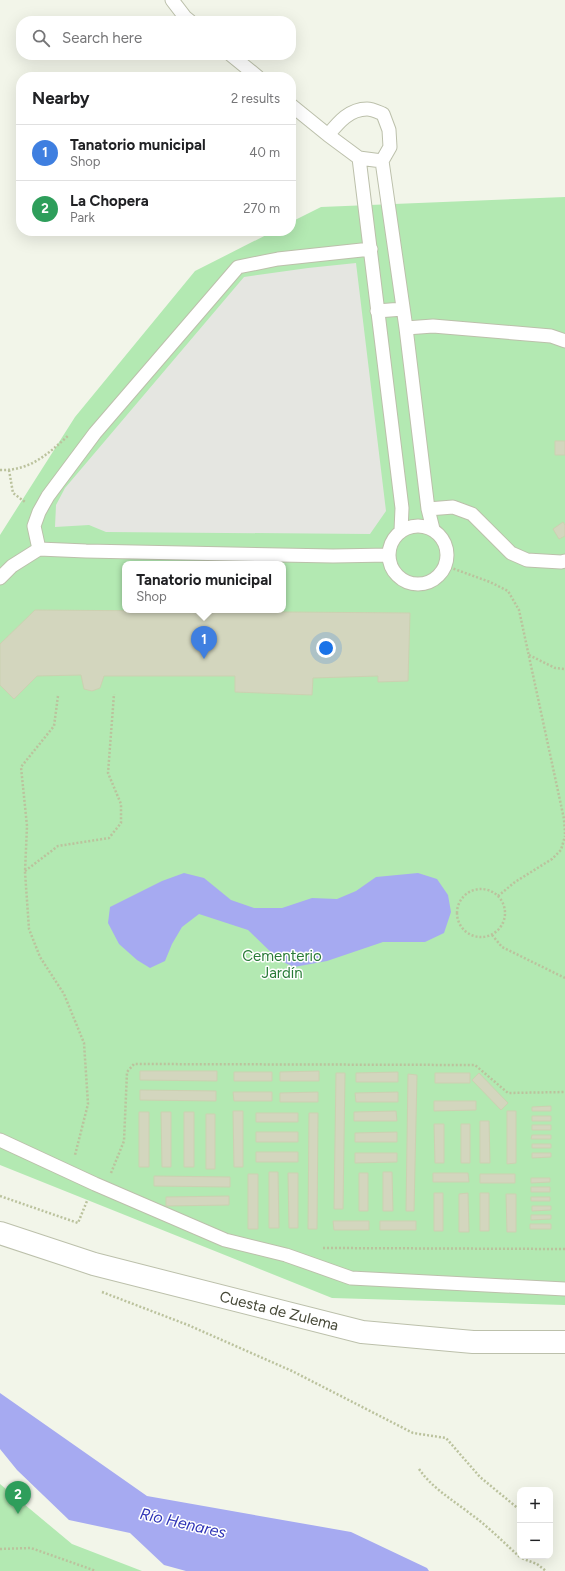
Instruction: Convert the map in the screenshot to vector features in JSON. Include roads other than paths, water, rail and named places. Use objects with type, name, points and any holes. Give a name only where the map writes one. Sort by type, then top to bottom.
[{"type":"street","name":"Cuesta de Zulema","points":[[0,1233],[94,1264],[362,1332],[473,1342],[565,1342]]},
{"type":"lane","points":[[172,0],[184,16]]},
{"type":"lane","points":[[237,60],[252,72]]},
{"type":"lane","points":[[296,109],[359,158],[382,161]]},
{"type":"lane","points":[[328,135],[342,118],[356,111],[368,109],[383,114],[389,130],[390,147],[382,161],[406,328],[428,509],[433,529]]},
{"type":"lane","points":[[359,158],[402,508],[402,531]]},
{"type":"lane","points":[[40,549],[34,526],[39,512],[48,496],[95,433],[238,267],[278,259],[371,249]]},
{"type":"lane","points":[[377,312],[403,309]]},
{"type":"lane","points":[[406,328],[433,326],[551,336],[565,341]]},
{"type":"lane","points":[[428,509],[453,508],[472,514],[511,553],[527,560],[561,562],[565,560]]},
{"type":"lane","points":[[417,525],[433,529],[441,536],[447,545],[448,556],[446,566],[439,576],[430,582],[418,585],[407,582],[397,576],[391,566],[389,555],[390,545],[395,537],[409,527],[417,525]]},
{"type":"lane","points":[[0,578],[12,566],[40,549],[333,556],[389,555]]},
{"type":"lane","points":[[0,1140],[99,1186],[225,1240],[286,1255],[351,1278],[565,1289]]},
{"type":"water","points":[[184,873],[204,878],[231,900],[254,908],[282,908],[312,898],[337,899],[356,891],[376,877],[418,873],[437,879],[448,895],[451,912],[444,933],[425,942],[383,942],[327,961],[294,967],[279,960],[248,930],[199,914],[182,927],[172,944],[165,961],[150,968],[137,960],[119,944],[108,923],[110,907],[162,881]]},
{"type":"water","name":"Río Henares","points":[[0,1393],[147,1496],[351,1532],[427,1568],[429,1571],[186,1571],[164,1565],[130,1533],[69,1520],[17,1470],[0,1449]]},
{"type":"place","name":"Tanatorio municipal","points":[[204,659]]},
{"type":"place","name":"La Chopera","points":[[18,1514]]},
{"type":"park label","name":"Cementerio Jardín","points":[[282,964]]}]
